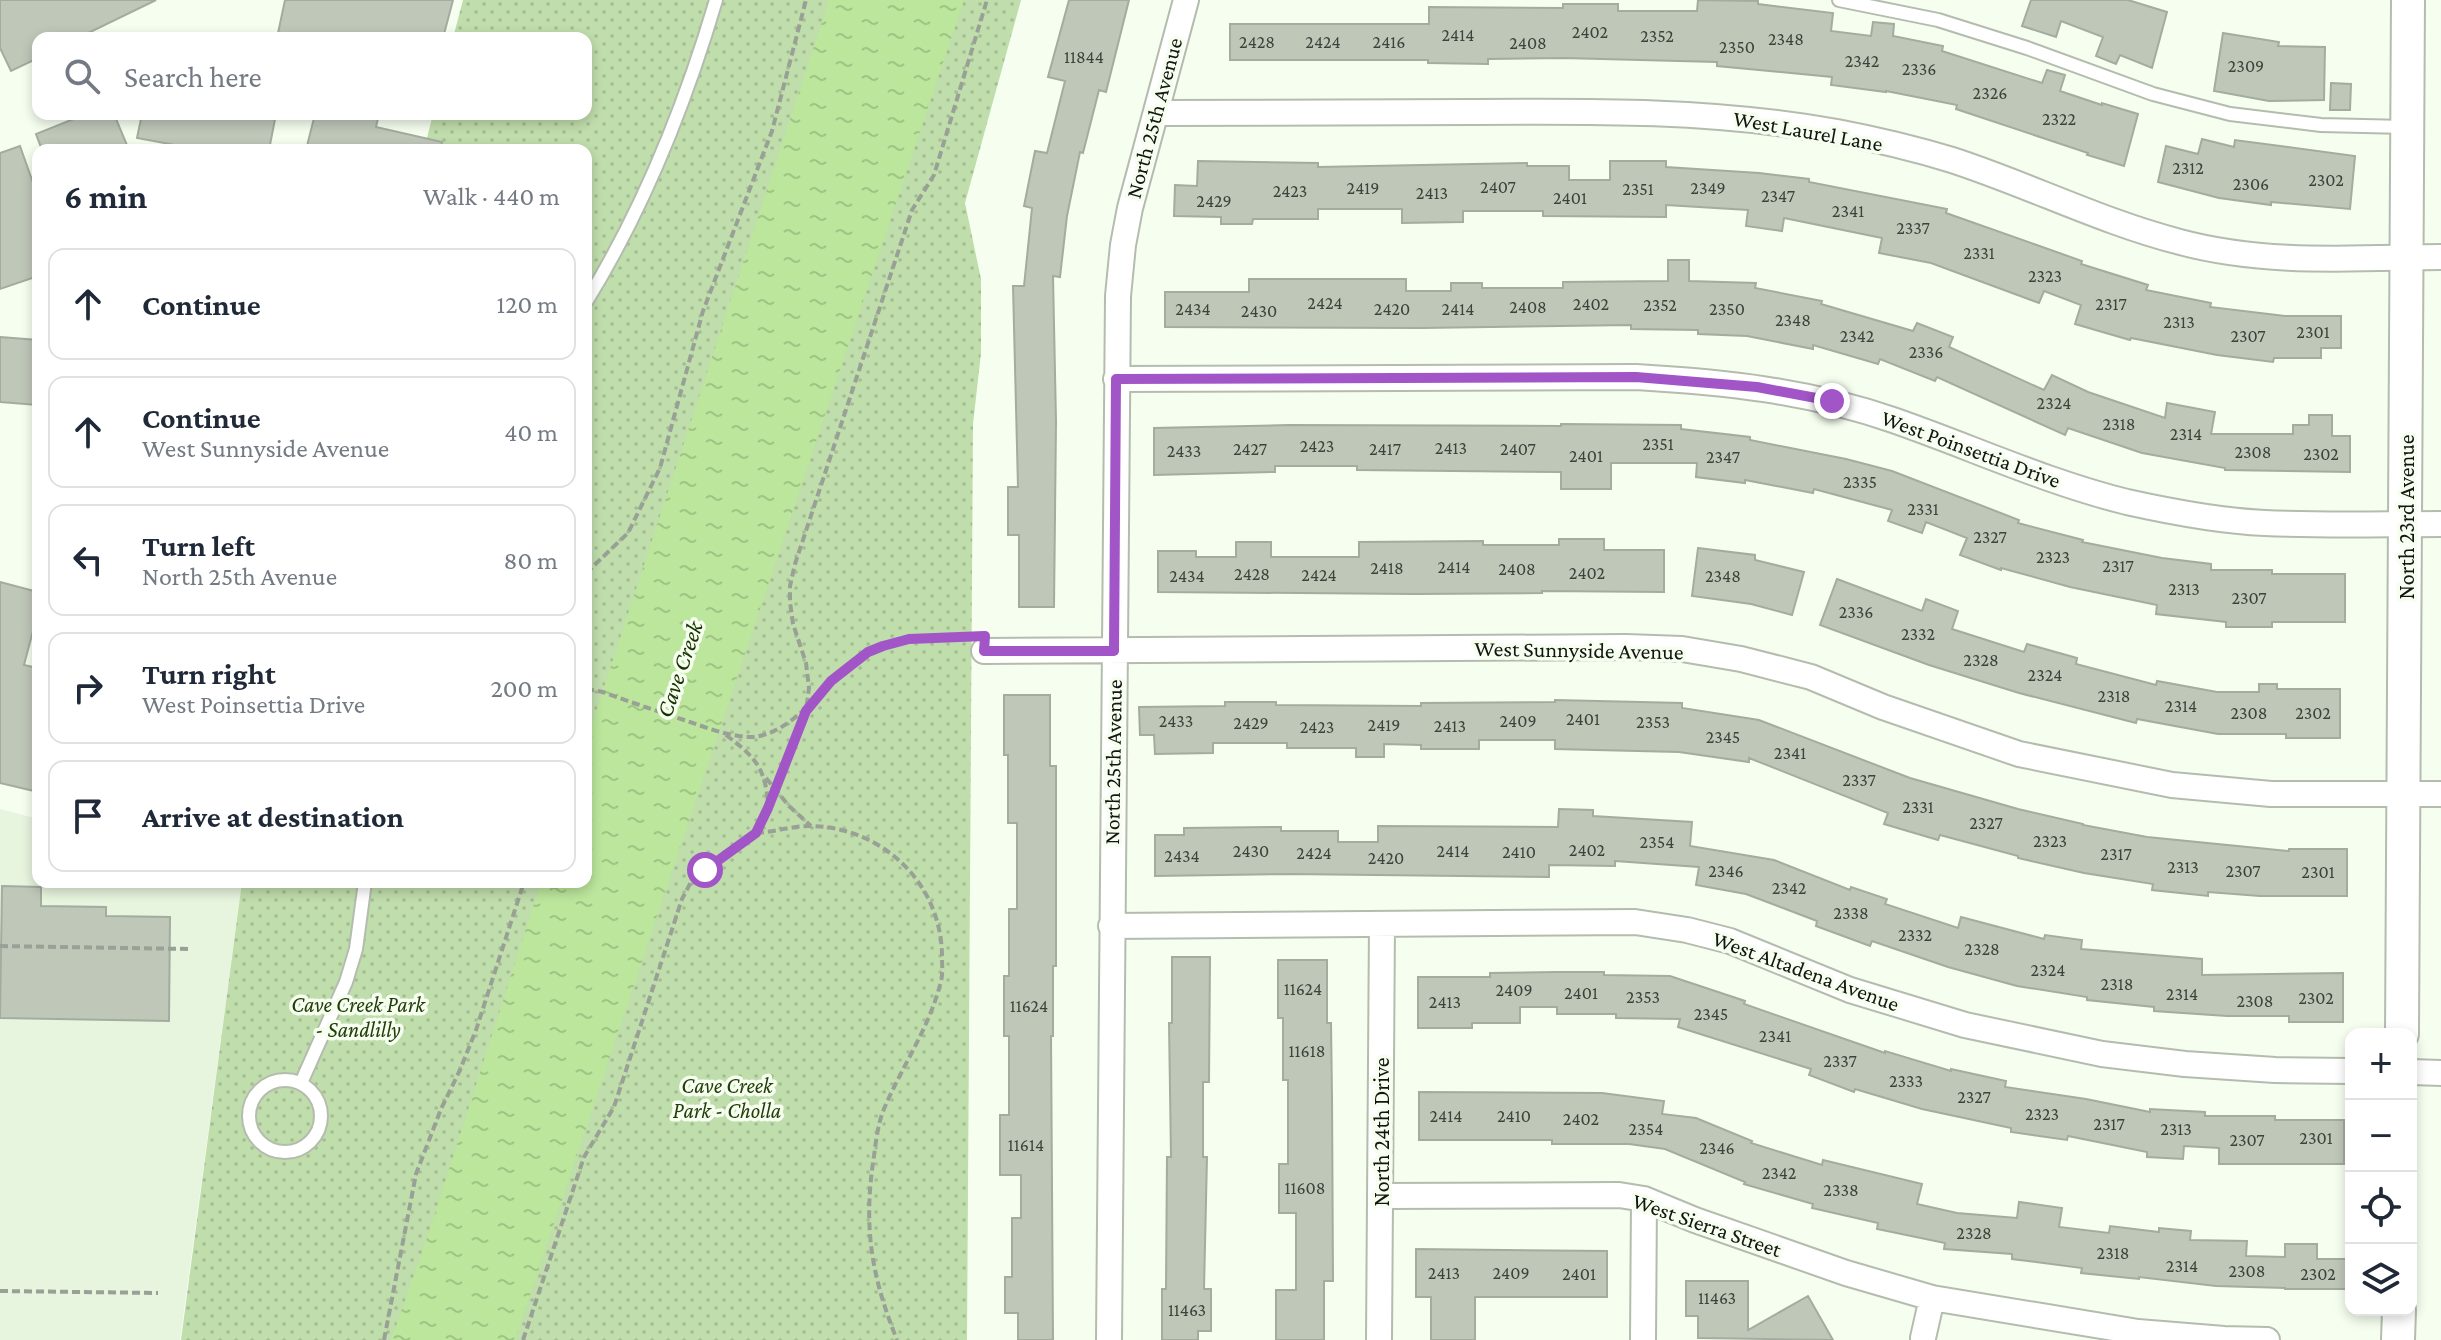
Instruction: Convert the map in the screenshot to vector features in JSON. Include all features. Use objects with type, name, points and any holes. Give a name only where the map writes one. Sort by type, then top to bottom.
[{"type":"street","name":"North 25th Avenue","points":[[1109,1340],[1118,296],[1130,208],[1186,0]]},
{"type":"street","name":"North 23rd Avenue","points":[[2402,1028],[2408,0]]},
{"type":"street","name":"West Laurel Lane","points":[[1157,113],[1621,111],[1760,121],[1839,133],[1951,160],[2135,229],[2242,255],[2287,259],[2441,257]]},
{"type":"street","name":"West Poinsettia Drive","points":[[1116,379],[1636,377],[1757,387],[1832,401],[2041,476],[2127,501],[2263,523],[2441,524]]},
{"type":"street","name":"West Sunnyside Avenue","points":[[984,651],[1682,649],[1741,659],[1811,677],[1883,707],[2019,754],[2092,770],[2172,785],[2271,794],[2441,794]]},
{"type":"street","name":"West Altadena Avenue","points":[[1111,926],[1635,922],[1730,941],[1850,990],[1965,1025],[2102,1054],[2185,1064],[2345,1071]]},
{"type":"street","name":"North 24th Drive","points":[[1379,1340],[1382,924]]},
{"type":"street","points":[[2417,1072],[2441,1073]]},
{"type":"street","name":"West Sierra Street","points":[[1380,1196],[1619,1195],[1644,1199],[1832,1268],[1932,1298],[2138,1332],[2267,1340]]},
{"type":"street","points":[[1643,1340],[1644,1199]]},
{"type":"street","points":[[1923,1338],[1932,1298]]},
{"type":"street","points":[[2398,1340],[2399,1316]]},
{"type":"lane","points":[[592,291],[627,227],[680,110],[716,0]]},
{"type":"lane","points":[[1839,0],[1938,20],[2027,48],[2153,94],[2230,114],[2321,125],[2408,127]]},
{"type":"lane","points":[[301,1083],[346,982],[356,949],[364,888]]},
{"type":"lane","points":[[280,1080],[301,1083],[318,1100],[321,1123],[316,1135],[298,1150],[286,1153],[263,1146],[249,1126],[249,1107],[253,1097],[260,1089],[280,1080]]},
{"type":"path","points":[[592,567],[628,533],[660,468],[703,311],[772,131],[806,0]]},
{"type":"path","points":[[523,1340],[584,1157],[614,1107],[682,899],[691,882],[756,833],[806,711],[809,688],[806,663],[793,624],[790,602],[795,564],[912,210],[934,175],[987,0]]},
{"type":"path","points":[[592,690],[724,733],[752,737],[770,733],[806,711],[831,681],[868,652],[883,646],[909,639],[985,636],[984,651]]},
{"type":"path","points":[[724,733],[750,753],[775,790],[811,826]]},
{"type":"path","points":[[764,774],[768,808]]},
{"type":"path","points":[[756,833],[811,826],[850,833],[884,848],[907,867],[926,890],[936,918],[942,941],[941,979],[921,1036],[882,1112],[868,1204],[869,1245],[875,1277],[897,1340]]},
{"type":"path","points":[[384,1340],[416,1174],[476,1030],[522,888]]},
{"type":"path","points":[[0,946],[188,949]]},
{"type":"path","points":[[0,1291],[158,1293]]},
{"type":"shaded area","points":[[0,809],[32,817],[32,888],[241,888],[180,1340],[0,1340]]},
{"type":"green space","name":"Cave Creek Park - Cholla","points":[[463,0],[1021,0],[965,203],[981,279],[981,353],[973,424],[967,1340],[181,1340],[241,888],[592,888],[592,144],[426,144],[432,120],[592,120],[592,32],[455,32]]},
{"type":"water","name":"Cave Creek","points":[[829,0],[964,0],[515,1340],[391,1340],[427,1238],[539,888],[592,888],[592,724]]},
{"type":"building","points":[[0,0],[156,0],[90,32],[32,32],[32,61],[11,71],[0,48]]},
{"type":"building","points":[[285,0],[453,0],[445,32],[278,32]]},
{"type":"building","points":[[1069,0],[1129,0],[1106,92],[1099,90],[1083,153],[1080,152],[1067,216],[1060,277],[1053,276],[1056,421],[1054,607],[1019,607],[1019,535],[1008,535],[1008,487],[1018,487],[1013,286],[1024,286],[1032,208],[1024,206],[1035,151],[1047,153],[1065,81],[1048,77]]},
{"type":"building","points":[[1698,0],[1758,1],[1758,4],[1833,13],[1831,31],[1871,36],[1873,22],[1894,24],[1893,36],[1943,46],[1942,51],[2042,83],[2047,70],[2065,75],[2060,91],[2138,114],[2124,166],[1956,109],[1957,105],[1886,91],[1831,85],[1832,77],[1717,66],[1717,62],[1563,58],[1488,59],[1488,64],[1428,63],[1428,60],[1230,60],[1230,24],[1429,24],[1429,7],[1563,8],[1563,4],[1618,4],[1618,11],[1697,11]]},
{"type":"building","points":[[2031,0],[2128,0],[2167,12],[2152,68],[2120,55],[2116,64],[2096,56],[2103,37],[2061,21],[2056,37],[2022,26]]},
{"type":"building","points":[[2223,33],[2279,42],[2278,46],[2325,47],[2324,100],[2269,101],[2214,91]]},
{"type":"building","points":[[2331,83],[2351,84],[2350,110],[2330,110]]},
{"type":"building","points":[[71,120],[116,120],[126,144],[40,144],[36,134]]},
{"type":"building","points":[[141,120],[275,120],[270,144],[170,144],[137,138]]},
{"type":"building","points":[[314,120],[378,120],[376,127],[442,142],[442,144],[308,144]]},
{"type":"building","points":[[2202,139],[2234,147],[2235,140],[2355,156],[2350,209],[2271,202],[2271,205],[2219,198],[2158,182],[2166,146],[2198,154]]},
{"type":"building","points":[[20,146],[32,180],[32,278],[0,289],[0,153]]},
{"type":"building","points":[[1198,161],[1318,163],[1318,167],[1527,163],[1527,166],[1569,166],[1569,180],[1610,180],[1610,161],[1666,161],[1666,167],[1809,179],[1809,182],[1947,209],[1946,213],[2082,261],[2081,264],[2148,285],[2146,290],[2211,303],[2210,307],[2285,316],[2341,316],[2341,348],[2321,348],[2321,358],[2274,358],[2273,362],[2130,340],[2075,324],[2081,305],[2044,291],[2039,303],[1931,263],[1879,253],[1882,238],[1784,218],[1782,231],[1746,226],[1748,210],[1666,205],[1666,217],[1543,216],[1543,211],[1463,211],[1463,222],[1402,223],[1402,209],[1318,209],[1318,219],[1253,219],[1252,224],[1221,224],[1221,217],[1174,216],[1175,185],[1197,186]]},
{"type":"building","points":[[1668,260],[1689,260],[1689,281],[1756,283],[1755,288],[1822,301],[1821,304],[1913,331],[1917,323],[1953,337],[1949,347],[2044,390],[2052,375],[2088,392],[2165,418],[2167,403],[2215,412],[2211,434],[2293,434],[2293,425],[2309,425],[2309,415],[2332,415],[2332,436],[2350,436],[2350,472],[2225,470],[2142,453],[2068,428],[2065,435],[1937,377],[1935,381],[1880,359],[1878,364],[1813,345],[1813,349],[1747,336],[1698,334],[1698,330],[1631,329],[1631,325],[1165,327],[1165,292],[1249,292],[1249,279],[1406,279],[1406,291],[1451,291],[1451,283],[1482,283],[1482,288],[1563,288],[1563,282],[1668,281]]},
{"type":"building","points":[[0,337],[32,340],[32,405],[0,402]]},
{"type":"building","points":[[1681,425],[1681,429],[1750,437],[1750,440],[1892,471],[2019,520],[2018,523],[2082,542],[2211,564],[2211,570],[2345,574],[2345,622],[2272,622],[2272,627],[2226,627],[2226,622],[2156,614],[2157,605],[2001,570],[1960,555],[1967,538],[1926,522],[1922,533],[1888,521],[1892,510],[1814,489],[1813,493],[1745,480],[1745,483],[1696,477],[1697,463],[1611,463],[1611,489],[1561,489],[1561,472],[1275,466],[1275,472],[1154,475],[1154,428]]},
{"type":"building","points":[[1559,539],[1604,539],[1604,550],[1664,550],[1664,592],[1158,592],[1158,551],[1196,551],[1196,557],[1236,557],[1236,542],[1271,542],[1271,557],[1359,557],[1359,542],[1483,541],[1483,545],[1559,545]]},
{"type":"building","points":[[1698,548],[1755,555],[1755,560],[1804,572],[1792,615],[1751,604],[1692,596]]},
{"type":"building","points":[[1837,579],[1922,611],[1926,599],[1958,611],[1952,629],[2024,652],[2027,644],[2077,658],[2076,664],[2156,685],[2157,681],[2217,692],[2259,692],[2259,684],[2277,684],[2277,689],[2340,689],[2340,738],[2218,734],[2137,719],[2136,723],[2019,693],[1929,665],[1820,625]]},
{"type":"building","points":[[0,582],[32,590],[32,635],[24,665],[32,667],[32,791],[0,783]]},
{"type":"building","points":[[1004,695],[1050,695],[1050,766],[1056,766],[1056,966],[1053,966],[1051,1036],[1053,1340],[1018,1340],[1018,1313],[1005,1313],[1005,1277],[1012,1277],[1012,1218],[1021,1218],[1021,1175],[1000,1175],[1000,1115],[1009,1115],[1009,1036],[1004,1036],[1004,976],[1009,976],[1009,909],[1017,909],[1017,823],[1008,823]]},
{"type":"building","points":[[1555,700],[1682,703],[1682,708],[1759,720],[1910,778],[2083,825],[2147,837],[2289,851],[2347,849],[2347,896],[2260,896],[2208,892],[2208,896],[2152,890],[2153,884],[2084,873],[1940,835],[1938,840],[1884,824],[1888,813],[1749,758],[1749,762],[1679,752],[1555,749],[1555,740],[1479,740],[1479,749],[1421,749],[1421,745],[1384,744],[1384,757],[1356,757],[1356,748],[1287,748],[1287,743],[1213,743],[1213,753],[1155,754],[1154,735],[1140,735],[1139,707],[1225,706],[1225,702],[1421,706],[1421,703]]},
{"type":"building","points":[[1559,809],[1593,810],[1593,816],[1692,822],[1690,846],[1774,860],[1850,890],[1851,887],[1887,899],[1885,904],[1958,928],[1961,917],[2044,939],[2045,935],[2082,940],[2081,949],[2202,959],[2202,975],[2343,973],[2343,1022],[2289,1022],[2289,1016],[2154,1011],[2154,1007],[2087,1000],[2087,997],[2017,986],[1872,941],[1870,946],[1816,926],[1817,921],[1746,894],[1696,885],[1699,867],[1615,861],[1615,866],[1549,865],[1549,877],[1155,876],[1155,835],[1184,835],[1184,828],[1281,827],[1281,831],[1338,831],[1338,842],[1378,842],[1378,826],[1558,827]]},
{"type":"building","points":[[2,886],[41,888],[41,906],[106,907],[106,916],[170,917],[169,1021],[0,1018]]},
{"type":"building","points":[[1172,957],[1210,957],[1209,1082],[1203,1082],[1203,1157],[1207,1157],[1204,1289],[1211,1289],[1211,1331],[1198,1331],[1198,1340],[1162,1340],[1162,1289],[1166,1289],[1167,1157],[1171,1157],[1169,1023],[1172,1023]]},
{"type":"building","points":[[1278,960],[1327,960],[1327,1023],[1331,1023],[1333,1281],[1324,1281],[1324,1340],[1276,1340],[1276,1290],[1296,1290],[1296,1213],[1279,1213],[1279,1164],[1288,1164],[1288,1080],[1283,1080],[1283,1018],[1278,1018]]},
{"type":"building","points":[[1604,972],[1604,975],[1670,976],[1885,1053],[1951,1071],[2006,1081],[2005,1087],[2150,1112],[2150,1109],[2205,1112],[2205,1116],[2275,1116],[2275,1120],[2344,1120],[2344,1164],[2219,1164],[2219,1148],[2184,1146],[2183,1159],[2147,1157],[2147,1152],[2068,1136],[2067,1140],[2011,1132],[2011,1128],[1922,1109],[1855,1089],[1854,1092],[1809,1075],[1811,1069],[1678,1027],[1680,1019],[1557,1014],[1557,1007],[1520,1007],[1520,1023],[1472,1023],[1472,1028],[1418,1028],[1418,977]]},
{"type":"building","points":[[1419,1092],[1602,1093],[1664,1101],[1662,1114],[1696,1118],[1751,1143],[1822,1165],[1823,1160],[1922,1184],[1917,1204],[1957,1213],[2017,1218],[2019,1202],[2062,1208],[2059,1227],[2109,1233],[2110,1226],[2159,1232],[2159,1228],[2191,1231],[2190,1240],[2247,1241],[2246,1256],[2285,1257],[2285,1244],[2317,1244],[2317,1259],[2345,1259],[2345,1289],[2216,1286],[2139,1279],[2081,1273],[2082,1268],[2012,1259],[2012,1254],[1944,1249],[1945,1243],[1877,1229],[1878,1223],[1812,1208],[1813,1204],[1744,1184],[1665,1149],[1629,1144],[1552,1144],[1552,1140],[1419,1140]]},
{"type":"building","points":[[1416,1249],[1607,1251],[1607,1297],[1475,1297],[1475,1340],[1431,1340],[1431,1297],[1416,1297]]},
{"type":"building","points":[[1686,1281],[1748,1281],[1748,1330],[1808,1296],[1833,1340],[1698,1338],[1698,1316],[1686,1316]]},
{"type":"route","points":[[705,870],[756,833],[806,711],[831,681],[868,652],[909,639],[936,636],[985,636],[984,651],[1114,651],[1116,379],[1636,377],[1757,387],[1832,401]]},
{"type":"park label","name":"Cave Creek Park - Sandlilly","points":[[358,1016]]}]
